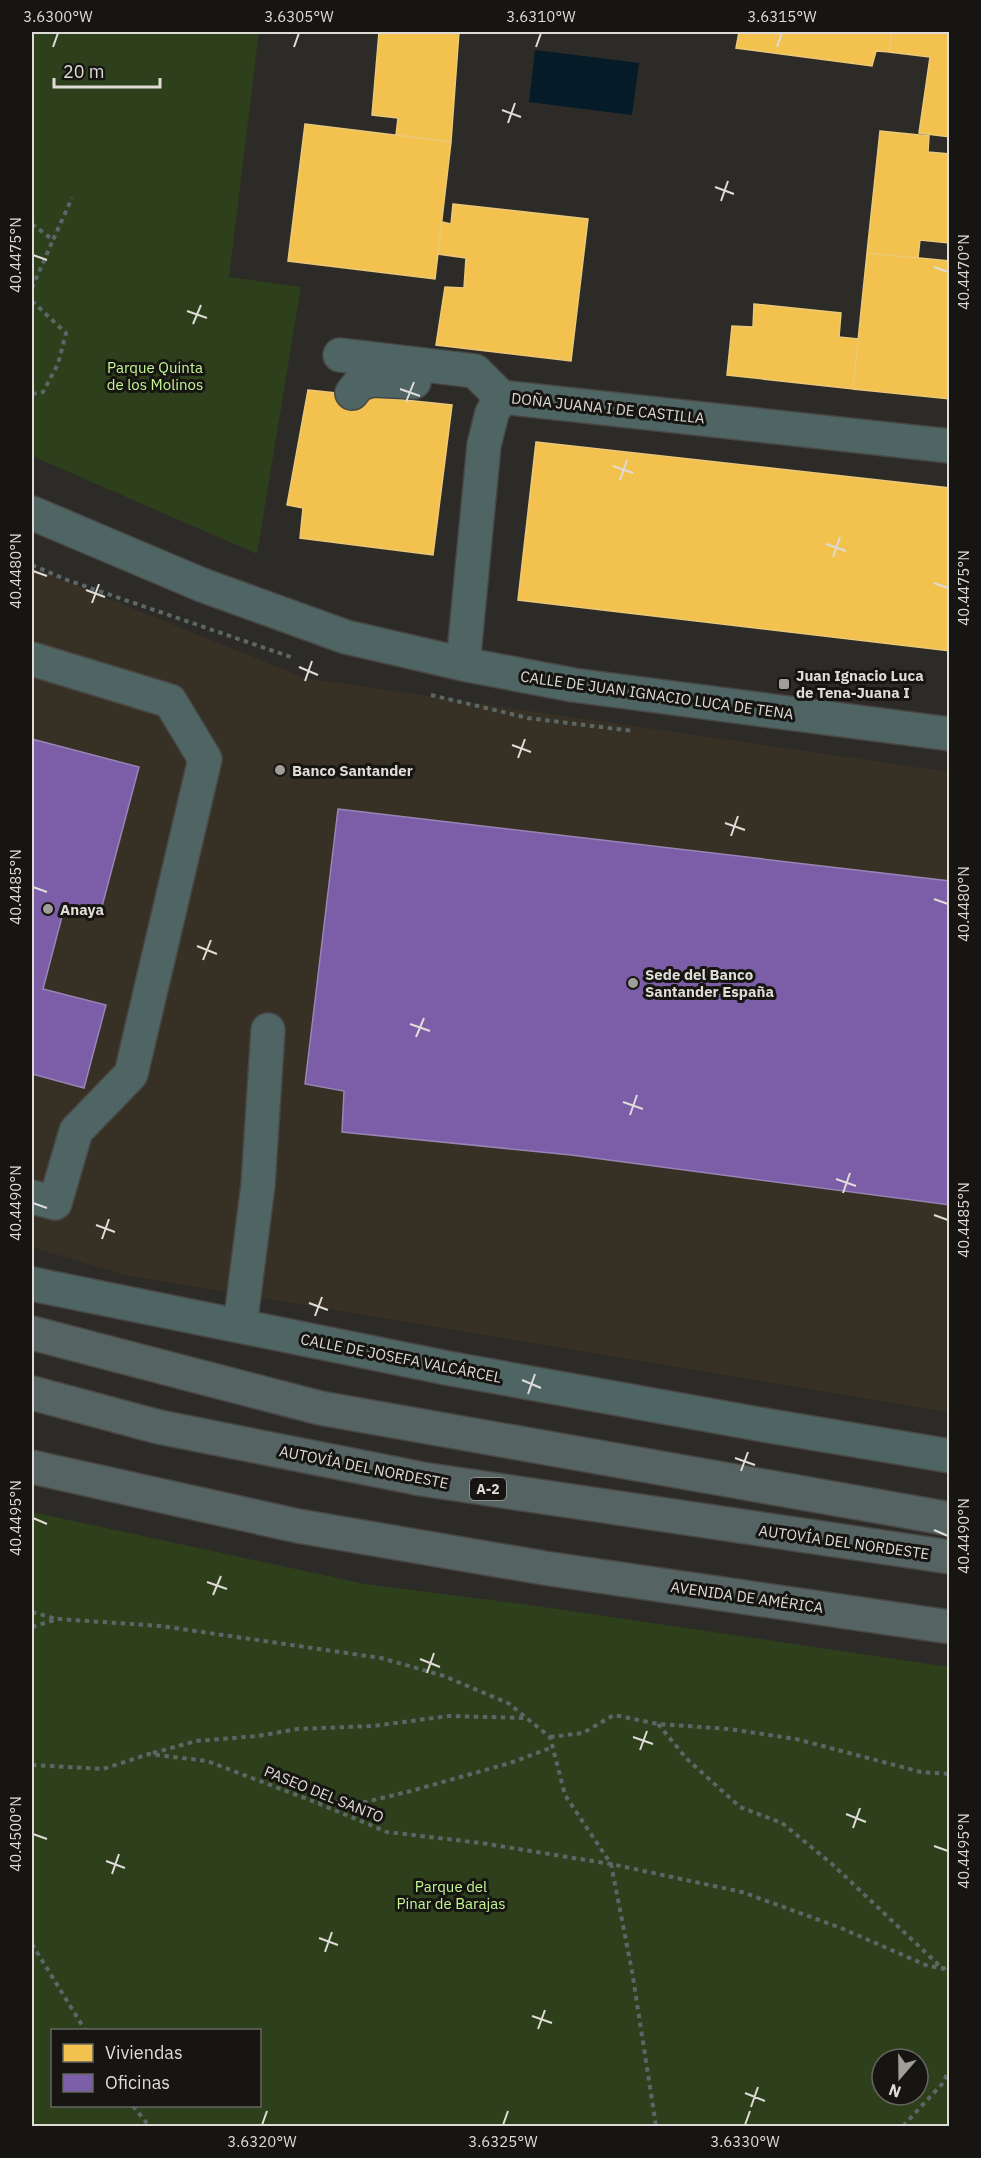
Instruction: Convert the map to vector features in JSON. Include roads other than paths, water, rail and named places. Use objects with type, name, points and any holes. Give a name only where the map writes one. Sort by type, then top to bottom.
[{"type":"highway","points":[[32,1333],[320,1408],[950,1520]]},
{"type":"highway","name":"AUTOVÍA DEL NORDESTE","points":[[32,1393],[159,1427],[422,1479],[950,1557]]},
{"type":"highway","name":"AVENIDA DE AMÉRICA","points":[[32,1467],[298,1526],[544,1568],[950,1628]]},
{"type":"street","points":[[340,354],[475,371],[501,397]]},
{"type":"street","points":[[352,393],[359,384],[373,380],[393,380],[464,388],[501,397]]},
{"type":"street","name":"DOÑA JUANA I DE CASTILLA","points":[[464,664],[484,445],[492,413],[501,397],[950,446]]},
{"type":"street","name":"CALLE DE JUAN IGNACIO LUCA DE TENA","points":[[32,513],[202,585],[346,637],[464,664],[573,685],[950,734]]},
{"type":"street","points":[[32,659],[170,701],[206,759],[131,1074],[75,1131],[55,1203],[32,1197]]},
{"type":"street","points":[[240,1326],[258,1185],[268,1030]]},
{"type":"street","name":"CALLE DE JOSEFA VALCÁRCEL","points":[[32,1284],[447,1368],[950,1456]]},
{"type":"water","points":[[535,50],[639,63],[632,115],[529,102]]},
{"type":"place","name":"Juan Ignacio Luca de Tena-Juana I","points":[[784,684]]},
{"type":"place","name":"Banco Santander","points":[[280,770]]},
{"type":"place","name":"Anaya","points":[[48,909]]},
{"type":"place","name":"Sede del Banco Santander España","points":[[633,983]]},
{"type":"park label","name":"Parque Quinta de los Molinos","points":[[155,376]]},
{"type":"park label","name":"Parque del Pinar de Barajas","points":[[451,1894]]}]
